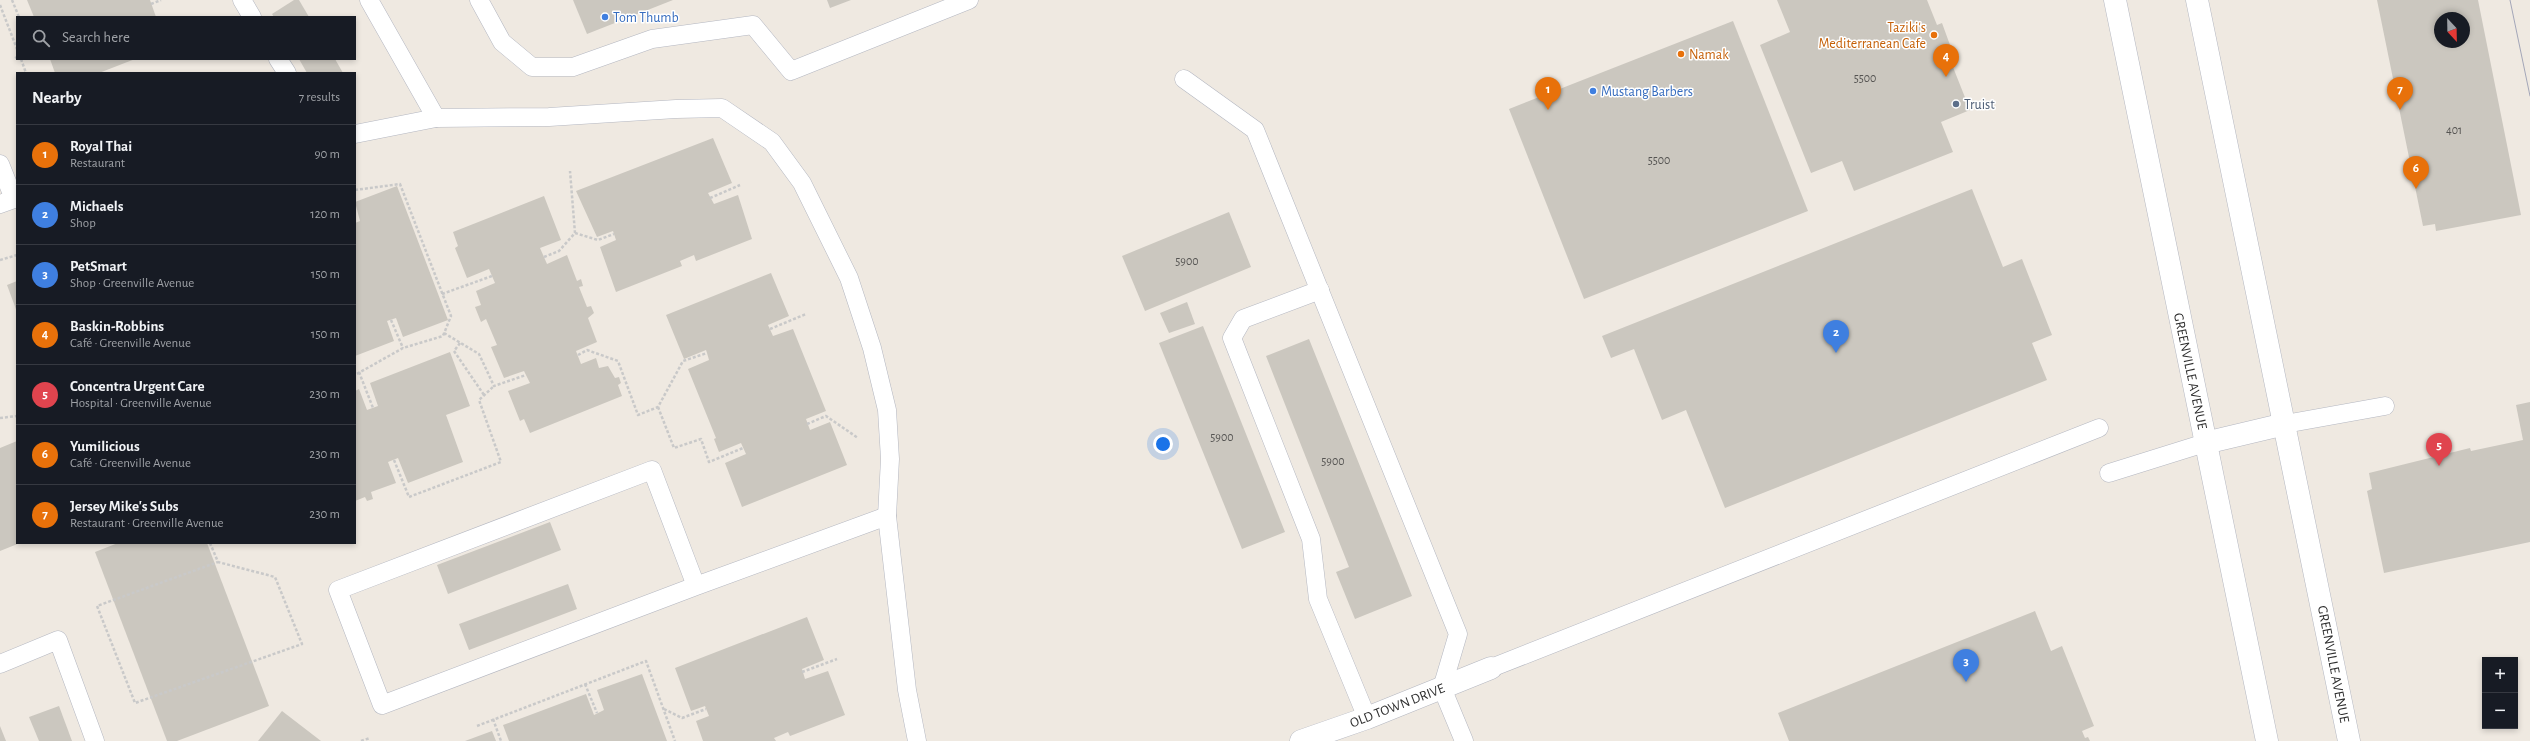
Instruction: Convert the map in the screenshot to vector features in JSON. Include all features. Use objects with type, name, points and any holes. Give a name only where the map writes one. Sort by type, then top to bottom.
[{"type":"main road","name":"GREENVILLE AVENUE","points":[[2115,0],[2267,741]]},
{"type":"main road","name":"GREENVILLE AVENUE","points":[[2197,0],[2349,741]]},
{"type":"main road","points":[[2205,443],[2285,424]]},
{"type":"main road","name":"OLD TOWN DRIVE","points":[[1301,741],[1367,718],[1492,668]]},
{"type":"lane","points":[[242,0],[251,16]]},
{"type":"lane","points":[[369,0],[436,118]]},
{"type":"lane","points":[[479,0],[502,42],[532,67],[573,67],[652,39],[752,25],[791,71],[969,0]]},
{"type":"lane","points":[[279,60],[286,72]]},
{"type":"lane","points":[[1184,79],[1255,130],[1458,634],[1442,688],[1464,741]]},
{"type":"lane","points":[[356,134],[436,118],[549,117],[676,109],[722,108],[772,142],[802,183],[849,278],[872,348],[887,410],[890,459],[887,516],[907,690],[917,741]]},
{"type":"lane","points":[[0,164],[14,199],[0,204]]},
{"type":"lane","points":[[1320,290],[1243,319],[1232,338],[1311,539],[1318,599],[1367,718]]},
{"type":"lane","points":[[2285,424],[2385,406]]},
{"type":"lane","points":[[1492,668],[2099,428]]},
{"type":"lane","points":[[2109,473],[2205,443]]},
{"type":"lane","points":[[696,586],[652,470],[338,590],[382,705],[696,586],[887,516]]},
{"type":"lane","points":[[0,664],[58,640],[95,741]]},
{"type":"path","points":[[12,0],[19,16]]},
{"type":"path","points":[[151,4],[161,0]]},
{"type":"path","points":[[0,5],[16,46]]},
{"type":"path","points":[[21,60],[26,72]]},
{"type":"path","points":[[544,257],[559,251],[575,233],[570,171]]},
{"type":"path","points":[[356,190],[400,184],[451,316],[443,336],[403,348],[356,374]]},
{"type":"path","points":[[710,198],[740,185]]},
{"type":"path","points":[[575,233],[598,240],[614,234]]},
{"type":"path","points":[[0,260],[16,255]]},
{"type":"path","points":[[442,294],[492,276]]},
{"type":"path","points":[[770,328],[806,314]]},
{"type":"path","points":[[391,320],[403,348]]},
{"type":"path","points":[[444,333],[478,354],[494,386]]},
{"type":"path","points":[[460,342],[454,351],[484,395]]},
{"type":"path","points":[[578,355],[587,350],[618,361],[638,415],[658,407],[683,361],[707,353]]},
{"type":"path","points":[[359,372],[373,408]]},
{"type":"path","points":[[394,460],[409,497],[501,462],[478,400],[494,386],[526,375]]},
{"type":"path","points":[[658,407],[674,448],[700,439],[709,462],[743,448]]},
{"type":"path","points":[[0,418],[16,416]]},
{"type":"path","points":[[807,424],[826,416],[890,459]]},
{"type":"path","points":[[210,544],[218,562]]},
{"type":"path","points":[[218,562],[275,578],[302,644],[135,703],[97,606],[218,562]]},
{"type":"path","points":[[802,672],[837,659]]},
{"type":"path","points":[[477,726],[646,661],[675,741]]},
{"type":"path","points":[[585,684],[597,713]]},
{"type":"path","points":[[663,709],[682,718],[706,709]]},
{"type":"path","points":[[493,719],[501,741]]},
{"type":"path","points":[[361,741],[370,738]]},
{"type":"building","points":[[27,0],[150,0],[156,16],[34,16]]},
{"type":"building","points":[[294,0],[299,0],[308,16],[273,16],[272,14]]},
{"type":"building","name":"Tom Thumb","points":[[573,0],[673,0],[587,34]]},
{"type":"building","points":[[827,0],[851,0],[830,8]]},
{"type":"building","points":[[1777,0],[1927,0],[1937,25],[1942,23],[1950,45],[1945,47],[1970,110],[1941,122],[1953,152],[1854,191],[1842,161],[1811,173],[1760,45],[1790,32]]},
{"type":"building","points":[[2377,0],[2478,0],[2521,215],[2436,231],[2435,224],[2423,226]]},
{"type":"building","points":[[1733,21],[1808,211],[1584,299],[1509,109]]},
{"type":"building","points":[[50,60],[132,60],[102,72],[55,72]]},
{"type":"building","points":[[300,60],[336,60],[342,72],[306,72]]},
{"type":"building","points":[[713,138],[732,183],[708,193],[714,204],[738,195],[752,239],[696,261],[694,255],[680,261],[682,266],[616,292],[600,247],[616,240],[613,231],[597,237],[576,191]]},
{"type":"building","points":[[397,186],[448,320],[403,337],[396,318],[387,321],[394,341],[356,356],[356,223],[360,221],[356,202]]},
{"type":"building","points":[[1972,189],[2003,267],[2022,259],[2052,335],[2032,343],[2047,380],[1725,508],[1686,410],[1662,420],[1634,349],[1611,358],[1602,336]]},
{"type":"building","points":[[544,196],[561,240],[540,248],[547,264],[567,255],[577,281],[581,279],[583,286],[579,287],[587,307],[591,306],[594,313],[588,318],[597,342],[576,351],[581,364],[596,358],[599,368],[608,366],[615,378],[619,377],[621,383],[618,385],[622,396],[530,433],[524,419],[520,421],[508,391],[530,383],[524,371],[504,378],[491,347],[497,345],[486,319],[481,322],[475,307],[481,305],[476,291],[495,283],[489,269],[467,278],[455,248],[458,246],[453,232]]},
{"type":"building","points":[[1229,212],[1251,267],[1145,311],[1122,256]]},
{"type":"building","points":[[771,273],[789,316],[768,325],[773,336],[793,329],[826,411],[806,419],[810,430],[830,422],[847,465],[742,507],[725,463],[746,454],[741,443],[719,452],[714,439],[716,438],[688,369],[709,360],[706,350],[684,359],[666,315]]},
{"type":"building","points":[[16,281],[16,309],[7,285]]},
{"type":"building","points":[[1187,302],[1195,324],[1169,333],[1160,313]]},
{"type":"building","points":[[1203,326],[1285,532],[1242,549],[1159,343]]},
{"type":"building","points":[[1309,339],[1412,596],[1355,619],[1336,572],[1349,567],[1266,356]]},
{"type":"building","points":[[450,352],[470,406],[446,415],[463,462],[408,483],[398,458],[388,462],[396,483],[371,492],[373,499],[367,501],[365,497],[356,501],[356,390],[359,389],[367,410],[378,406],[370,383]]},
{"type":"building","points":[[2530,402],[2530,542],[2384,573],[2367,491],[2372,489],[2369,473],[2470,448],[2471,451],[2523,440],[2516,405]]},
{"type":"building","points":[[16,441],[16,544],[18,544],[0,551],[0,448]]},
{"type":"building","points":[[550,522],[561,550],[448,594],[437,565]]},
{"type":"building","points":[[115,544],[207,544],[269,706],[177,741],[167,741],[95,552]]},
{"type":"building","points":[[568,584],[577,609],[469,650],[459,624]]},
{"type":"building","points":[[2035,611],[2051,651],[2062,646],[2094,726],[2082,731],[2085,738],[2088,737],[2090,741],[1789,741],[1778,713]]},
{"type":"building","points":[[807,617],[824,660],[802,669],[805,679],[828,671],[845,715],[790,736],[788,732],[774,738],[776,741],[703,741],[696,721],[709,716],[705,706],[691,711],[675,668]]},
{"type":"building","points":[[642,674],[667,741],[509,741],[503,725],[586,694],[594,715],[604,710],[597,690]]},
{"type":"building","points":[[59,706],[72,741],[39,741],[29,717]]},
{"type":"building","points":[[282,711],[321,741],[258,741]]},
{"type":"building","points":[[0,726],[6,741],[0,741]]},
{"type":"building","points":[[492,731],[496,741],[465,741]]},
{"type":"tram line","points":[[2510,0],[2530,96]]},
{"type":"place","name":"Tom Thumb","points":[[605,17]]},
{"type":"place","name":"Taziki's Mediterranean Cafe","points":[[1934,35]]},
{"type":"place","name":"Namak","points":[[1681,54]]},
{"type":"place","name":"Baskin-Robbins","points":[[1946,77]]},
{"type":"place","name":"Mustang Barbers","points":[[1593,91]]},
{"type":"place","name":"Truist","points":[[1956,104]]},
{"type":"place","name":"Royal Thai","points":[[1548,110]]},
{"type":"place","name":"Jersey Mike's Subs","points":[[2400,110]]},
{"type":"place","name":"Yumilicious","points":[[2416,189]]},
{"type":"place","name":"Michaels","points":[[1836,353]]},
{"type":"place","name":"Concentra Urgent Care","points":[[2439,466]]},
{"type":"place","name":"PetSmart","points":[[1966,682]]}]
